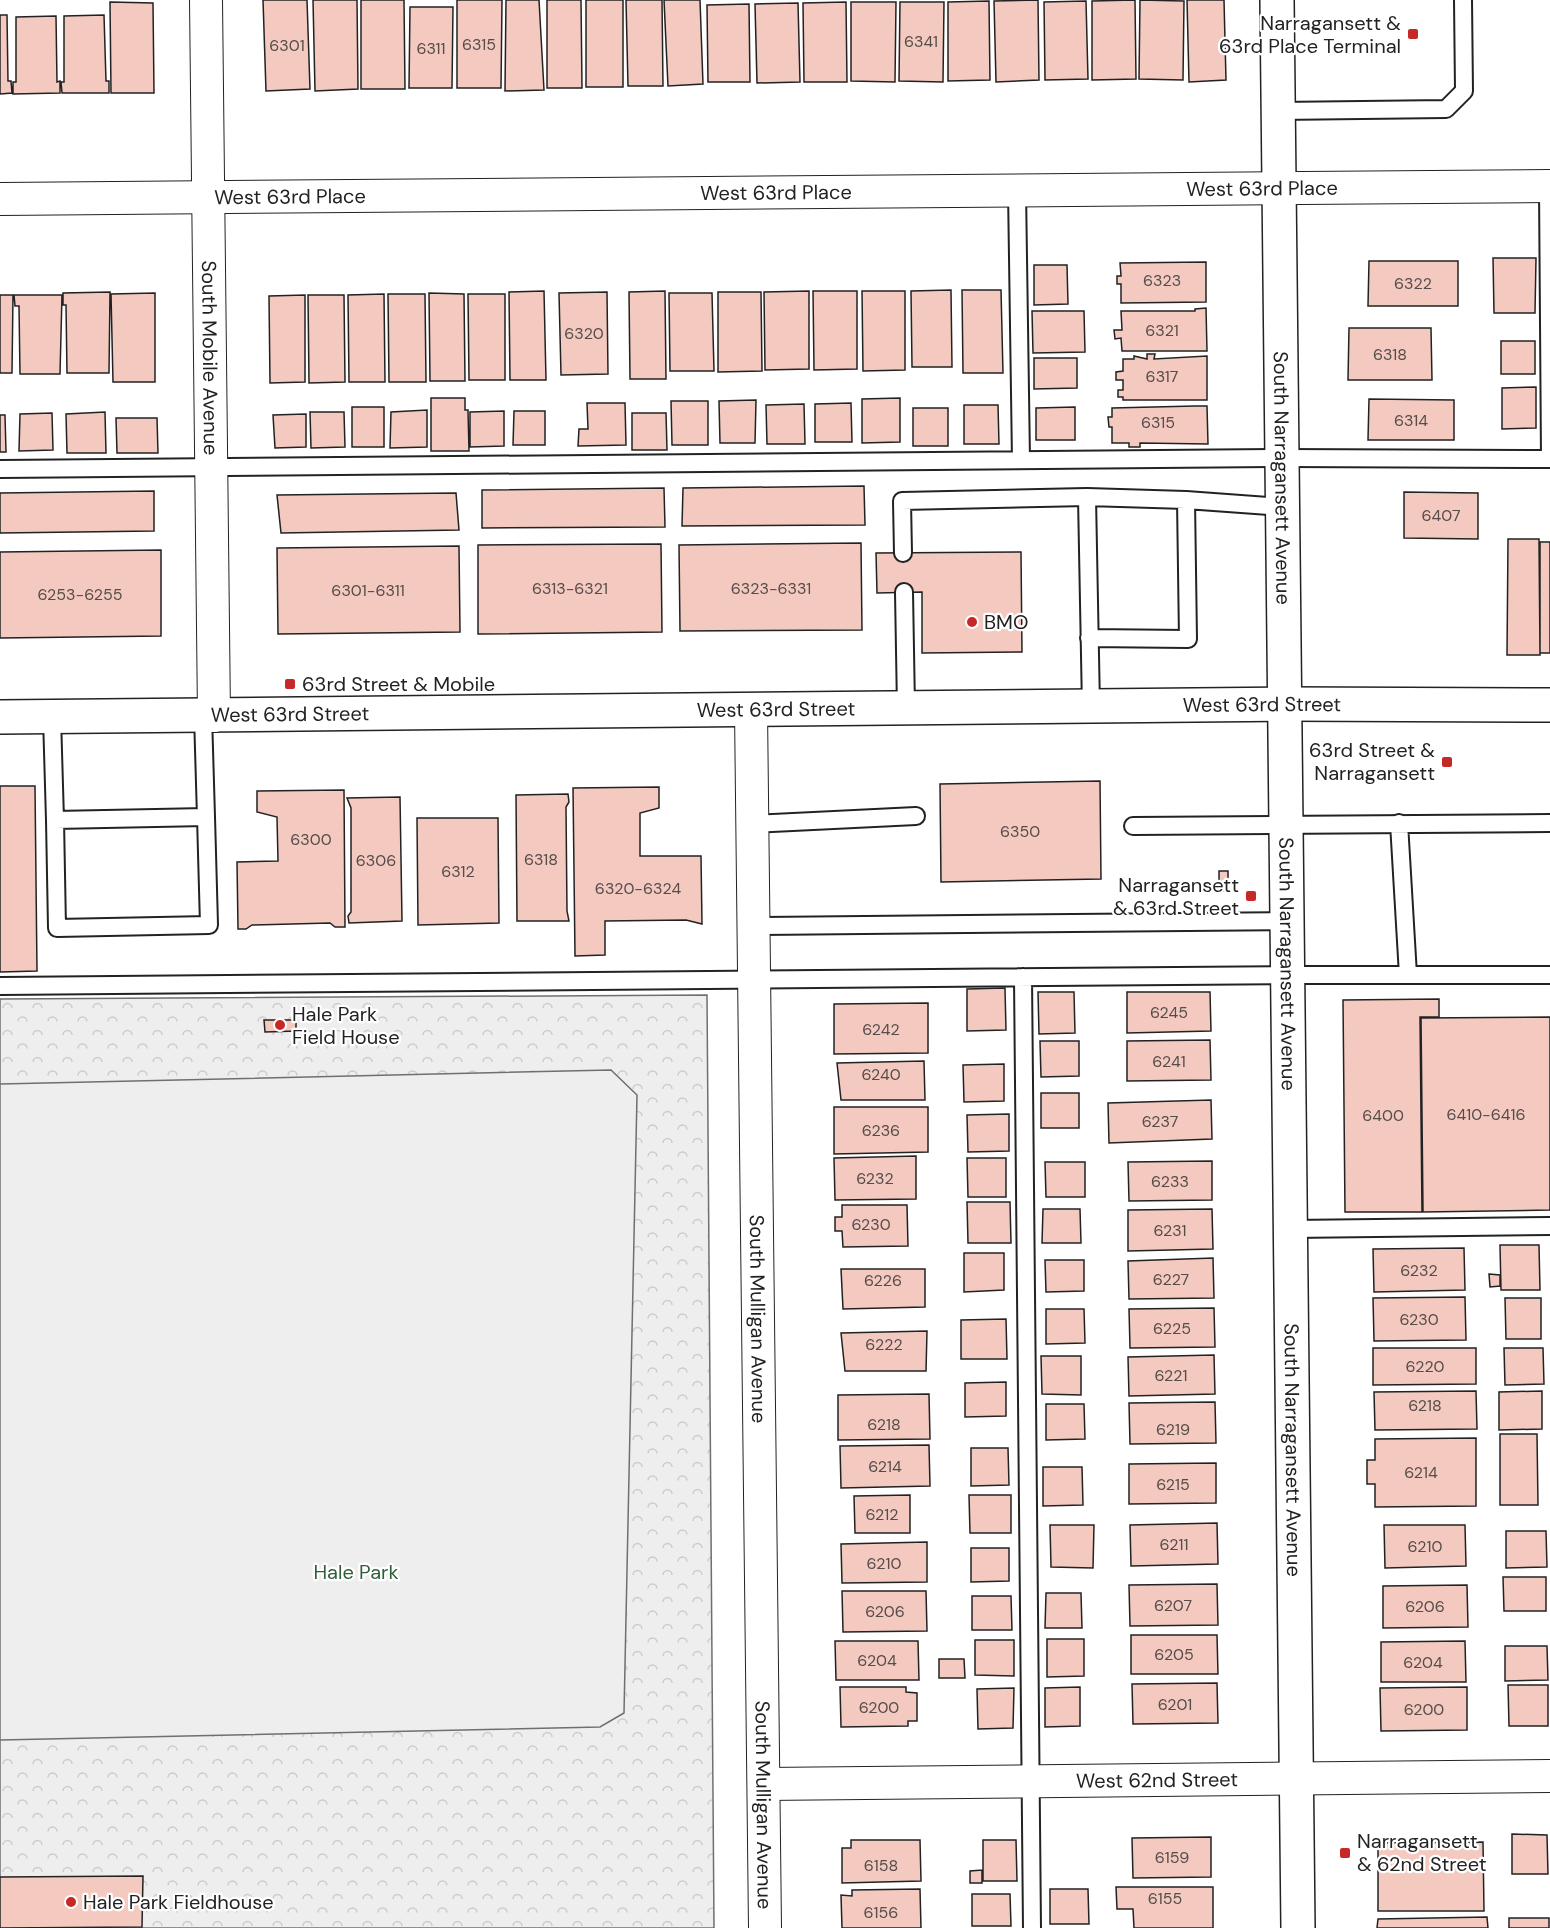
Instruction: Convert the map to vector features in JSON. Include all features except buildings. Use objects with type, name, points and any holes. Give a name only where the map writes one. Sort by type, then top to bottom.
[{"type":"street","name":"South Mobile Avenue","points":[[207,0],[212,468],[209,716]]},
{"type":"street","name":"South Narragansett Avenue","points":[[1277,0],[1298,1928]]},
{"type":"street","name":"West 63rd Place","points":[[0,199],[1549,186]]},
{"type":"street","name":"West 63rd Street","points":[[0,717],[1286,705],[1550,705]]},
{"type":"street","name":"South Mulligan Avenue","points":[[750,710],[765,1928]]},
{"type":"street","name":"West 62nd Street","points":[[764,1784],[1550,1776]]},
{"type":"lane","points":[[1278,111],[1446,109],[1464,91],[1463,0]]},
{"type":"lane","points":[[0,469],[1282,458],[1550,459],[1549,186]]},
{"type":"lane","points":[[1017,190],[1021,460]]},
{"type":"lane","points":[[903,553],[902,501],[1087,497],[1186,500],[1283,507]]},
{"type":"lane","points":[[1087,497],[1091,707]]},
{"type":"lane","points":[[1089,638],[1188,639],[1186,500]]},
{"type":"lane","points":[[904,592],[906,708]]},
{"type":"lane","points":[[52,717],[57,928],[209,925],[206,817],[209,716]]},
{"type":"lane","points":[[752,824],[915,816]]},
{"type":"lane","points":[[54,820],[206,817]]},
{"type":"lane","points":[[1132,826],[1550,823]]},
{"type":"lane","points":[[1399,824],[1408,975]]},
{"type":"lane","points":[[753,926],[1288,921]]},
{"type":"lane","points":[[0,986],[1288,975],[1550,975]]},
{"type":"lane","points":[[1023,977],[1032,1928]]},
{"type":"lane","points":[[1291,1229],[1550,1226]]},
{"type":"green space","name":"Hale Park","points":[[707,995],[714,1928],[0,1928],[0,999]]},
{"type":"green space","name":"Hale Park","points":[[611,1070],[637,1095],[624,1713],[600,1727],[0,1740],[0,1084]]},
{"type":"place","name":"Narragansett & 63rd Place Terminal","points":[[1413,34]]},
{"type":"place","name":"BMO","points":[[972,622]]},
{"type":"place","name":"63rd Street & Mobile","points":[[290,684]]},
{"type":"place","name":"63rd Street & Narragansett","points":[[1447,762]]},
{"type":"place","name":"Narragansett & 63rd Street","points":[[1251,896]]},
{"type":"place","name":"Hale Park Field House","points":[[280,1025]]},
{"type":"place","name":"Narragansett & 62nd Street","points":[[1345,1853]]},
{"type":"place","name":"Hale Park Fieldhouse","points":[[71,1902]]}]
